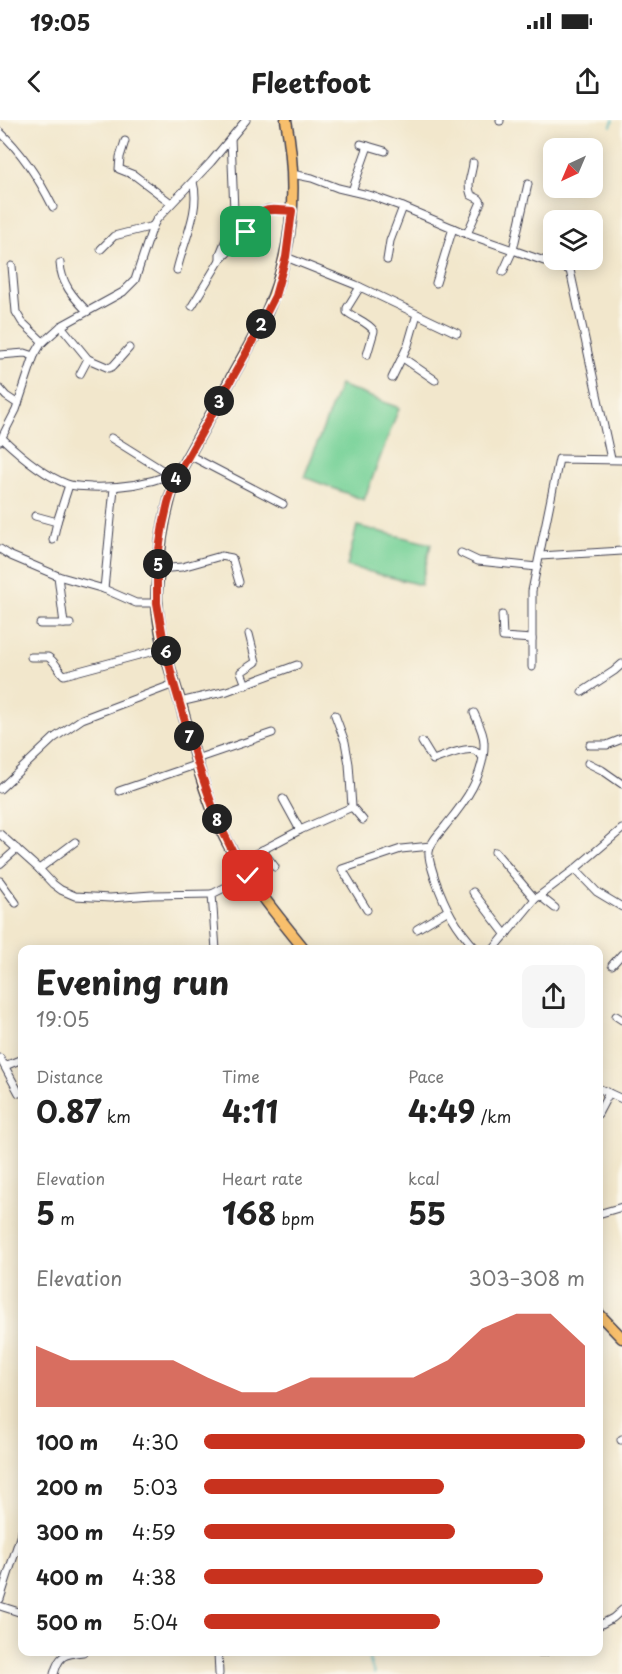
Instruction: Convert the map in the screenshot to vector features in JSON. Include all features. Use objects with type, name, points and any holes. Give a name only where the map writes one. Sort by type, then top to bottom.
[{"type":"main road","points":[[286,120],[291,148],[292,174],[292,211],[286,257],[275,296],[263,321],[189,455],[173,477],[157,562],[157,603],[174,684],[217,819],[248,876],[301,945]]},
{"type":"main road","points":[[603,1318],[622,1338]]},
{"type":"street","points":[[173,477],[114,488],[69,485],[51,476],[1,440],[18,404],[34,356],[43,342],[60,326],[123,292],[135,280],[153,226],[246,120]]},
{"type":"street","points":[[0,132],[15,146],[38,178],[53,207]]},
{"type":"street","points":[[220,260],[219,254],[232,225],[234,211],[231,138]]},
{"type":"street","points":[[125,141],[119,169],[134,175],[171,203]]},
{"type":"street","points":[[352,191],[364,145],[385,151]]},
{"type":"street","points":[[467,234],[481,202],[471,195],[469,189],[468,181],[473,163]]},
{"type":"street","points":[[292,174],[372,196],[467,234],[570,270],[611,459]]},
{"type":"street","points":[[177,270],[191,222],[195,196],[193,182]]},
{"type":"street","points":[[503,272],[513,250],[528,184]]},
{"type":"street","points":[[387,260],[390,241],[403,207]]},
{"type":"street","points":[[192,306],[220,260],[240,241],[251,222],[261,212],[268,209],[292,211]]},
{"type":"street","points":[[101,249],[114,236],[153,226]]},
{"type":"street","points":[[436,283],[453,228]]},
{"type":"street","points":[[286,257],[360,287],[457,333]]},
{"type":"street","points":[[60,263],[68,288],[87,311]]},
{"type":"street","points":[[12,266],[15,312],[43,342]]},
{"type":"street","points":[[360,287],[347,308],[347,312],[374,331],[367,355]]},
{"type":"street","points":[[392,378],[403,358],[417,314]]},
{"type":"street","points":[[60,326],[88,359],[109,368],[129,348]]},
{"type":"street","points":[[0,355],[25,353],[34,356]]},
{"type":"street","points":[[403,358],[435,380]]},
{"type":"street","points":[[80,374],[88,359]]},
{"type":"street","points":[[0,388],[6,396],[18,404]]},
{"type":"street","points":[[111,438],[173,477]]},
{"type":"street","points":[[189,455],[283,504]]},
{"type":"street","points":[[532,668],[532,591],[559,459],[622,460]]},
{"type":"street","points":[[53,540],[69,485]]},
{"type":"street","points":[[104,590],[114,488]]},
{"type":"street","points":[[35,516],[57,522]]},
{"type":"street","points":[[0,549],[58,576],[104,590],[136,603],[157,603]]},
{"type":"street","points":[[540,556],[622,551]]},
{"type":"street","points":[[461,553],[478,561],[537,567]]},
{"type":"street","points":[[158,569],[182,567],[227,556],[232,558],[239,582]]},
{"type":"street","points":[[40,624],[67,624],[58,576]]},
{"type":"street","points":[[502,615],[503,637],[532,639]]},
{"type":"street","points":[[246,685],[241,672],[256,662],[249,634]]},
{"type":"street","points":[[31,657],[48,657],[64,675],[165,648]]},
{"type":"street","points":[[582,692],[622,664]]},
{"type":"street","points":[[180,702],[246,685],[297,665]]},
{"type":"street","points":[[0,789],[54,738],[82,719],[174,684]]},
{"type":"street","points":[[473,945],[447,911],[428,854],[431,846],[477,782],[484,743],[474,713]]},
{"type":"street","points":[[335,715],[345,742],[352,807],[363,820]]},
{"type":"street","points":[[119,791],[272,733]]},
{"type":"street","points":[[590,745],[607,745],[622,739]]},
{"type":"street","points":[[422,742],[433,760],[471,750],[475,750],[482,756]]},
{"type":"street","points":[[588,763],[622,784]]},
{"type":"street","points":[[283,799],[300,830]]},
{"type":"street","points":[[240,862],[300,830],[352,807]]},
{"type":"street","points":[[497,945],[538,897],[575,869],[622,828]]},
{"type":"street","points":[[0,834],[53,884],[75,896],[110,898],[212,894],[248,876]]},
{"type":"street","points":[[39,869],[75,842]]},
{"type":"street","points":[[367,910],[342,869],[401,849],[431,846]]},
{"type":"street","points":[[0,864],[17,849]]},
{"type":"street","points":[[262,850],[275,867]]},
{"type":"street","points":[[495,852],[538,897],[555,908]]},
{"type":"street","points":[[575,869],[597,892],[622,907]]},
{"type":"street","points":[[0,881],[16,903]]},
{"type":"street","points":[[473,892],[506,935]]},
{"type":"street","points":[[212,894],[216,945]]},
{"type":"street","points":[[417,929],[447,911]]},
{"type":"street","points":[[612,965],[622,954]]},
{"type":"street","points":[[0,1059],[18,1091]]},
{"type":"street","points":[[5,1066],[18,1061]]},
{"type":"street","points":[[603,1090],[622,1100]]},
{"type":"street","points":[[603,1104],[609,1093]]},
{"type":"street","points":[[603,1213],[622,1207]]},
{"type":"street","points":[[0,1599],[18,1546]]},
{"type":"street","points":[[0,1606],[18,1612]]},
{"type":"street","points":[[603,1623],[622,1610]]},
{"type":"street","points":[[54,1674],[63,1656]]},
{"type":"street","points":[[218,1656],[219,1674]]},
{"type":"green space","points":[[340,385],[399,408],[364,500],[304,477]]},
{"type":"green space","points":[[357,526],[431,544],[421,585],[347,566]]},
{"type":"waterway","points":[[611,126],[613,120]]},
{"type":"waterway","points":[[368,1656],[374,1674]]},
{"type":"route","points":[[246,232],[251,222],[261,212],[268,209],[292,211],[286,257],[275,296],[248,350],[176,478],[163,525],[157,562],[157,603],[174,684],[197,762],[217,819],[248,876]]}]
